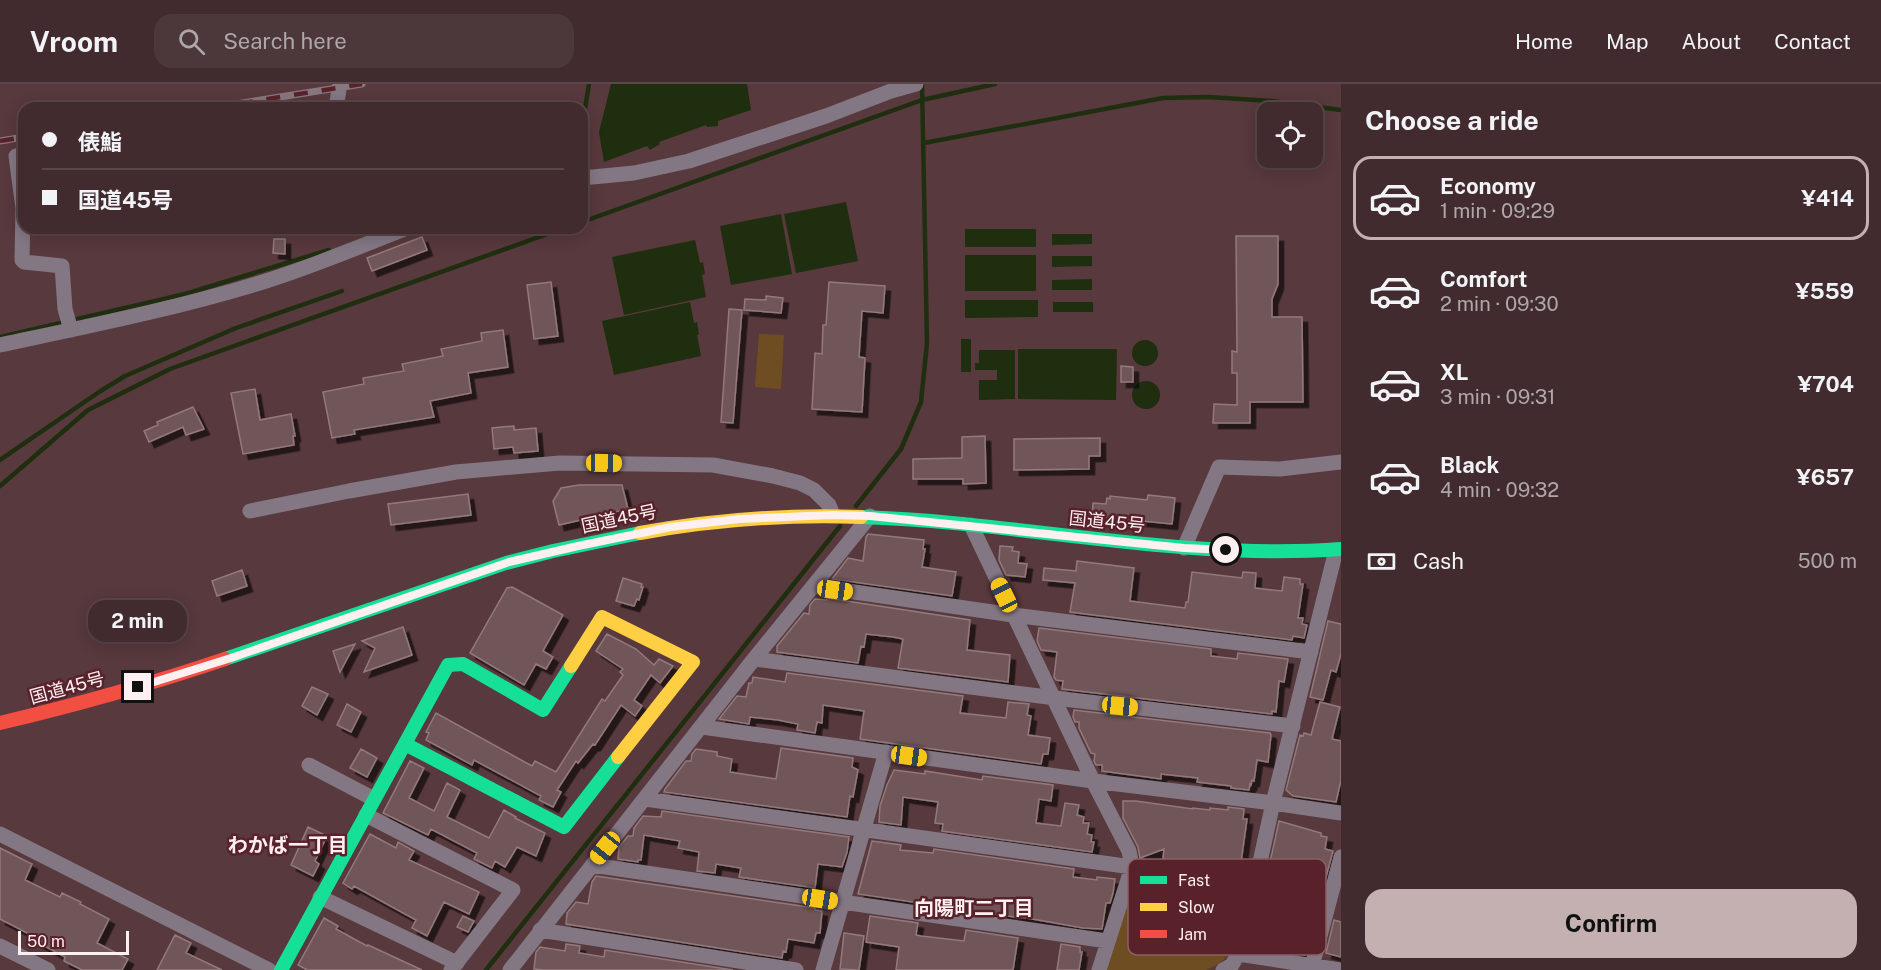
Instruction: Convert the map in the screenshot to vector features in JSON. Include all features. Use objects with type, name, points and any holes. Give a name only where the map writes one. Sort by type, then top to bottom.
[{"type":"main road","name":"国道45号","points":[[0,723],[47,713],[231,658],[520,560],[671,527],[739,519],[835,515],[971,525],[1184,548],[1247,551],[1339,549]]},
{"type":"main road","points":[[281,970],[448,665],[463,664],[543,710],[602,617],[693,662],[564,827],[405,744]]},
{"type":"street","points":[[337,102],[340,84]]},
{"type":"street","points":[[588,177],[634,173],[689,161],[916,84]]},
{"type":"street","points":[[18,156],[16,156],[18,171]]},
{"type":"street","points":[[22,234],[22,260],[24,262],[62,266],[69,325]]},
{"type":"street","points":[[0,345],[69,325],[193,301],[267,280],[392,234]]},
{"type":"street","points":[[1184,548],[1219,467],[1280,469],[1341,462]]},
{"type":"street","points":[[250,512],[349,490],[456,472],[560,463],[713,465],[773,476],[800,483],[814,490],[829,504],[835,515]]},
{"type":"street","points":[[510,970],[813,586],[865,516]]},
{"type":"street","points":[[971,525],[1093,781],[1129,851],[1130,859]]},
{"type":"street","points":[[1260,859],[1339,549]]},
{"type":"street","points":[[813,586],[1013,615],[1311,652]]},
{"type":"street","points":[[754,659],[1293,726]]},
{"type":"street","points":[[702,727],[1341,813]]},
{"type":"street","points":[[823,970],[886,752]]},
{"type":"street","points":[[309,765],[374,798]]},
{"type":"street","points":[[645,799],[1128,866]]},
{"type":"street","points":[[320,897],[454,967],[513,890],[366,815]]},
{"type":"street","points":[[0,834],[269,970]]},
{"type":"street","points":[[1326,914],[1341,857]]},
{"type":"street","points":[[592,865],[1107,941]]},
{"type":"street","points":[[1100,970],[1107,941],[1128,879]]},
{"type":"street","points":[[540,930],[796,970]]},
{"type":"street","points":[[0,946],[48,970]]},
{"type":"street","points":[[1223,970],[1232,965],[1237,955]]},
{"type":"street","points":[[1243,955],[1312,968],[1341,970]]},
{"type":"shaded area","points":[[611,84],[747,84],[751,110],[718,121],[718,126],[707,127],[706,125],[659,142],[660,144],[650,150],[647,146],[604,162],[599,132]]},
{"type":"shaded area","points":[[846,202],[858,261],[796,273],[784,214]]},
{"type":"shaded area","points":[[781,214],[792,274],[731,285],[720,226]]},
{"type":"shaded area","points":[[965,229],[1036,229],[1036,247],[965,247]]},
{"type":"shaded area","points":[[1052,234],[1092,234],[1092,244],[1052,245]]},
{"type":"shaded area","points":[[695,240],[700,263],[703,262],[705,274],[702,275],[706,297],[624,315],[612,257]]},
{"type":"shaded area","points":[[965,255],[1036,255],[1036,291],[965,291]]},
{"type":"shaded area","points":[[1052,256],[1092,256],[1092,266],[1052,267]]},
{"type":"shaded area","points":[[1092,279],[1092,290],[1052,290],[1052,280]]},
{"type":"shaded area","points":[[965,300],[1038,300],[1038,317],[965,318]]},
{"type":"shaded area","points":[[690,302],[694,323],[697,322],[701,356],[614,375],[602,321]]},
{"type":"shaded area","points":[[1053,302],[1093,302],[1093,312],[1053,312]]},
{"type":"shaded area","points":[[759,334],[784,335],[781,389],[755,387]]},
{"type":"shaded area","points":[[961,339],[971,339],[971,372],[961,372]]},
{"type":"shaded area","points":[[1145,340],[1155,343],[1158,353],[1155,363],[1145,366],[1135,363],[1132,353],[1135,343]]},
{"type":"shaded area","points":[[1018,349],[1117,349],[1116,400],[1018,399]]},
{"type":"shaded area","points":[[979,350],[1015,350],[1015,399],[979,400],[979,380],[997,380],[997,370],[975,370],[975,363],[979,363]]},
{"type":"shaded area","points":[[1146,381],[1156,385],[1160,395],[1156,405],[1146,409],[1136,405],[1132,395],[1136,385]]},
{"type":"shaded area","points":[[1128,896],[1128,955],[1228,955],[1219,964],[1206,970],[1106,970]]},
{"type":"building","points":[[1236,236],[1278,236],[1278,284],[1272,299],[1272,317],[1302,317],[1303,402],[1250,402],[1250,423],[1213,423],[1214,404],[1237,405],[1237,373],[1232,373],[1232,351],[1237,352]]},
{"type":"building","points":[[422,237],[427,250],[372,271],[367,258]]},
{"type":"building","points":[[274,239],[285,239],[285,254],[273,253]]},
{"type":"building","points":[[551,282],[558,336],[534,339],[527,285]]},
{"type":"building","points":[[829,282],[885,286],[883,313],[862,311],[859,357],[865,358],[862,412],[812,409],[815,353],[822,354],[823,325],[826,325]]},
{"type":"building","points":[[766,296],[783,298],[781,313],[744,310],[745,299],[766,300]]},
{"type":"building","points":[[729,309],[742,310],[733,423],[721,422]]},
{"type":"building","points":[[503,330],[508,367],[468,373],[471,393],[430,401],[434,417],[354,430],[355,434],[332,438],[323,392],[364,384],[363,378],[404,371],[402,364],[443,356],[441,349],[482,341],[481,333]]},
{"type":"building","points":[[1121,366],[1133,367],[1133,382],[1121,382]]},
{"type":"building","points":[[255,389],[260,420],[291,414],[295,436],[293,436],[294,445],[243,454],[231,393]]},
{"type":"building","points":[[193,407],[204,429],[186,435],[183,427],[149,442],[144,431],[158,425],[157,422]]},
{"type":"building","points":[[514,426],[514,430],[536,428],[538,451],[514,453],[513,447],[494,449],[492,428]]},
{"type":"building","points":[[985,436],[986,483],[963,484],[963,479],[913,479],[913,459],[962,458],[962,437]]},
{"type":"building","points":[[1100,438],[1100,456],[1089,456],[1089,469],[1014,470],[1014,439]]},
{"type":"building","points":[[579,485],[622,485],[628,509],[559,525],[553,501],[561,488]]},
{"type":"building","points":[[468,494],[471,515],[391,525],[388,504]]},
{"type":"building","points":[[1148,495],[1175,498],[1172,524],[1092,516],[1093,503],[1106,504],[1110,496],[1147,500]]},
{"type":"building","points":[[868,534],[924,540],[922,567],[956,572],[952,596],[832,579],[848,558],[863,561]]},
{"type":"building","points":[[1000,546],[1013,547],[1012,551],[1019,552],[1018,563],[1027,564],[1025,577],[1006,575],[999,560]]},
{"type":"building","points":[[1077,561],[1134,568],[1130,601],[1185,608],[1192,572],[1242,578],[1243,572],[1256,573],[1255,588],[1282,591],[1284,577],[1300,579],[1300,584],[1303,584],[1298,618],[1303,618],[1302,624],[1307,625],[1304,638],[1293,636],[1292,640],[1070,612],[1075,583],[1043,580],[1044,568],[1076,571]]},
{"type":"building","points":[[242,570],[247,586],[217,596],[212,581]]},
{"type":"building","points":[[623,578],[642,584],[639,600],[637,599],[634,606],[616,601]]},
{"type":"building","points":[[512,587],[563,615],[543,651],[553,657],[546,669],[536,664],[524,685],[470,653],[507,588]]},
{"type":"building","points":[[827,598],[970,620],[967,650],[1010,655],[1008,682],[898,668],[903,639],[893,637],[866,634],[858,663],[777,652],[777,646],[804,613],[809,614],[810,605],[815,599],[827,600]]},
{"type":"building","points":[[1328,621],[1341,624],[1341,654],[1336,672],[1331,670],[1323,700],[1310,697]]},
{"type":"building","points":[[403,627],[412,655],[364,672],[375,648],[362,641]]},
{"type":"building","points":[[1039,628],[1211,649],[1211,656],[1237,659],[1238,653],[1288,659],[1284,682],[1279,681],[1276,712],[1272,711],[1272,714],[1062,689],[1063,681],[1056,680],[1054,677],[1057,652],[1041,650],[1037,641]]},
{"type":"building","points":[[607,634],[636,649],[654,665],[659,659],[673,666],[660,683],[651,675],[634,700],[642,706],[635,716],[621,705],[595,745],[593,744],[578,763],[576,761],[557,790],[561,792],[553,807],[539,800],[541,796],[474,760],[472,765],[426,740],[429,733],[426,732],[436,713],[532,766],[535,761],[556,772],[602,699],[605,701],[623,675],[620,672],[623,669],[596,651]]},
{"type":"building","points":[[355,644],[340,672],[333,651]]},
{"type":"building","points":[[787,673],[963,696],[960,713],[1006,718],[1008,702],[1029,704],[1027,715],[1031,716],[1028,735],[1050,738],[1048,754],[1043,754],[1041,764],[860,739],[864,711],[823,705],[822,723],[817,722],[815,733],[797,730],[798,724],[778,720],[750,717],[749,724],[719,719],[737,696],[746,697],[753,677],[785,682]]},
{"type":"building","points":[[312,687],[328,694],[317,715],[302,706]]},
{"type":"building","points":[[1320,702],[1340,707],[1332,739],[1341,741],[1341,780],[1336,802],[1293,796],[1286,790],[1300,735],[1303,736],[1304,733],[1311,735]]},
{"type":"building","points":[[347,704],[361,712],[351,732],[337,725]]},
{"type":"building","points":[[1074,710],[1270,733],[1268,762],[1257,760],[1254,781],[1252,780],[1249,790],[1197,782],[1198,778],[1161,774],[1161,779],[1102,771],[1102,765],[1096,765],[1094,761],[1095,754],[1091,753],[1079,728],[1079,722],[1075,722]]},
{"type":"building","points":[[781,748],[853,758],[852,767],[858,770],[853,797],[850,796],[847,817],[664,792],[686,761],[691,761],[696,749],[717,752],[717,756],[732,759],[730,772],[776,779]]},
{"type":"building","points":[[361,749],[377,758],[367,777],[350,768]]},
{"type":"building","points":[[410,761],[424,768],[409,798],[434,811],[447,783],[460,790],[447,817],[489,838],[504,810],[545,833],[536,856],[517,847],[505,867],[495,861],[492,868],[474,859],[477,853],[431,829],[428,835],[383,813]]},
{"type":"building","points":[[894,770],[925,774],[925,771],[982,780],[983,776],[1053,785],[1051,801],[1039,799],[1036,823],[1061,826],[1065,803],[1079,805],[1077,815],[1084,817],[1083,823],[1089,823],[1087,834],[1092,835],[1091,842],[1094,842],[1092,852],[942,831],[943,824],[935,823],[938,802],[903,797],[901,825],[879,822],[880,806]]},
{"type":"building","points":[[1123,801],[1193,809],[1228,810],[1228,807],[1244,809],[1243,819],[1247,819],[1242,859],[1163,859],[1164,849],[1140,858],[1138,847],[1123,818]]},
{"type":"building","points":[[662,811],[849,837],[847,852],[842,867],[818,864],[815,888],[739,877],[741,868],[716,864],[715,873],[697,871],[699,852],[678,848],[680,841],[644,835],[641,860],[638,862],[618,859],[619,847],[628,836],[633,836],[634,828],[643,816],[661,817]]},
{"type":"building","points":[[1279,821],[1321,833],[1321,836],[1327,837],[1325,849],[1333,851],[1326,877],[1326,859],[1271,859]]},
{"type":"building","points":[[308,827],[327,836],[315,861],[319,864],[313,876],[291,865]]},
{"type":"building","points":[[370,834],[396,848],[398,842],[414,851],[409,860],[479,892],[469,914],[444,902],[427,936],[412,928],[416,920],[354,886],[352,889],[343,883]]},
{"type":"building","points":[[872,841],[901,845],[900,850],[933,853],[934,849],[1074,869],[1073,877],[1097,880],[1097,877],[1115,879],[1113,893],[1110,903],[1106,903],[1102,929],[858,894]]},
{"type":"building","points":[[0,848],[32,864],[25,880],[60,897],[62,893],[109,919],[97,943],[128,959],[122,970],[82,970],[64,961],[65,957],[35,941],[37,938],[0,919]]},
{"type":"building","points":[[596,876],[815,908],[815,910],[822,911],[820,933],[816,933],[814,943],[788,939],[786,952],[783,951],[782,958],[566,924],[567,913],[576,902],[588,904],[592,882]]},
{"type":"building","points":[[463,916],[474,921],[468,932],[457,927]]},
{"type":"building","points":[[870,916],[918,923],[916,935],[921,936],[964,941],[966,930],[1018,938],[1013,970],[896,970],[899,947],[866,942]]},
{"type":"building","points":[[324,918],[338,926],[336,929],[367,946],[422,970],[307,970],[298,965]]},
{"type":"building","points":[[1334,920],[1341,922],[1341,957],[1326,953]]},
{"type":"building","points":[[844,933],[864,936],[859,970],[840,969]]},
{"type":"building","points":[[175,935],[191,943],[186,953],[222,970],[157,970]]},
{"type":"building","points":[[566,944],[580,946],[579,953],[604,957],[605,950],[733,970],[534,969],[536,952],[540,947],[565,951]]},
{"type":"building","points":[[1061,944],[1080,947],[1080,952],[1082,952],[1079,970],[1057,970]]},
{"type":"waterway","points":[[586,102],[589,84]]},
{"type":"waterway","points":[[856,506],[901,449],[921,402],[927,343],[922,84]]},
{"type":"waterway","points":[[588,220],[922,100],[995,84]]},
{"type":"waterway","points":[[924,143],[1163,98],[1208,97],[1272,101],[1341,110]]},
{"type":"waterway","points":[[0,486],[88,410],[170,369],[547,234]]},
{"type":"waterway","points":[[0,337],[185,294],[329,250]]},
{"type":"waterway","points":[[0,460],[125,376],[236,328],[342,291]]},
{"type":"waterway","points":[[486,970],[840,526]]},
{"type":"railway","points":[[249,102],[362,84]]},
{"type":"railway","points":[[0,141],[18,138]]},
{"type":"traffic: fast","points":[[861,517],[921,520],[1221,550],[1341,549]]},
{"type":"traffic: fast","points":[[225,659],[506,563],[640,533]]},
{"type":"traffic: fast","points":[[281,970],[448,665],[463,664],[543,710],[571,666]]},
{"type":"traffic: fast","points":[[405,744],[564,827],[618,757]]},
{"type":"traffic: slow","points":[[640,533],[750,519],[805,516],[861,517]]},
{"type":"traffic: slow","points":[[571,666],[602,617],[693,662],[618,757]]},
{"type":"traffic: jam","points":[[0,723],[113,694],[225,659]]},
{"type":"district","name":"わかば一丁目","points":[[288,845]]},
{"type":"district","name":"向陽町二丁目","points":[[974,908]]},
{"type":"route","points":[[138,687],[231,658],[509,562],[671,527],[785,516],[870,516],[1184,548],[1226,550]]}]
